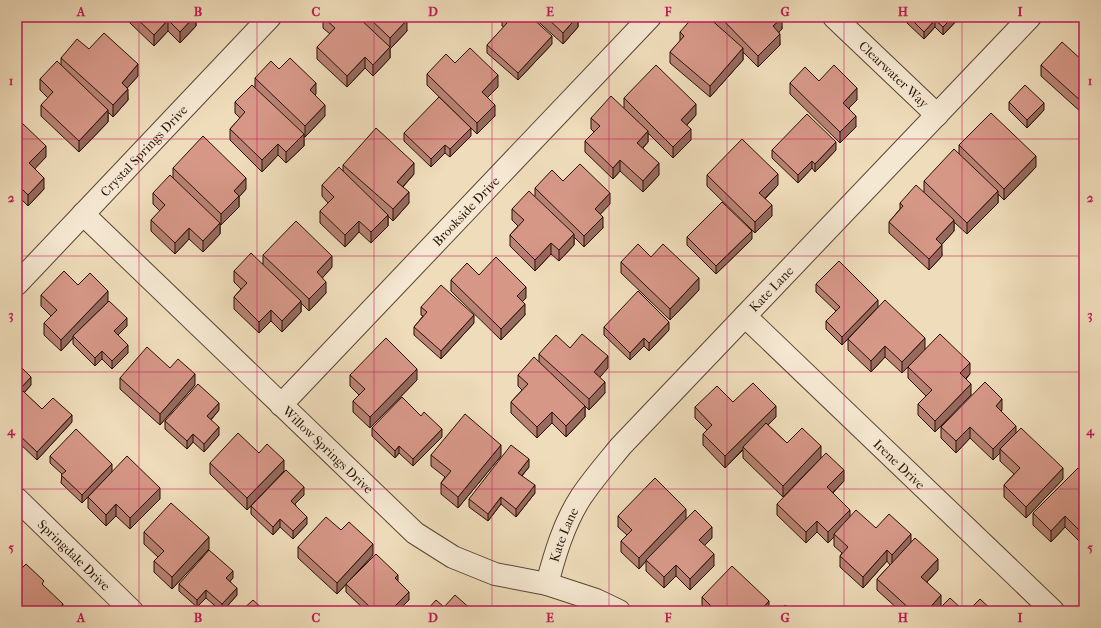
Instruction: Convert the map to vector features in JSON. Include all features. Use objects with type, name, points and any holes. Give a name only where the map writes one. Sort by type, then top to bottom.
[{"type":"street","name":"Crystal Springs Drive","points":[[17,284],[270,17]]},
{"type":"street","name":"Brookside Drive","points":[[281,405],[650,17]]},
{"type":"street","name":"Clearwater Way","points":[[834,17],[937,115]]},
{"type":"street","name":"Kate Lane","points":[[547,584],[554,556],[565,528],[580,498],[598,473],[621,446],[1030,17]]},
{"type":"street","name":"Willow Springs Drive","points":[[83,214],[415,533],[453,556],[495,574],[547,584],[596,600],[619,611]]},
{"type":"street","name":"Irene Drive","points":[[745,316],[1054,611]]},
{"type":"street","name":"Springdale Drive","points":[[17,499],[132,611]]},
{"type":"building","points":[[135,17],[194,17],[180,32],[168,20],[154,35]]},
{"type":"building","points":[[323,17],[358,17],[390,47],[373,65],[365,57],[347,76],[317,47],[335,28]]},
{"type":"building","points":[[368,17],[403,17],[407,20],[390,38]]},
{"type":"building","points":[[502,17],[531,17],[552,36],[518,73],[487,45],[507,23]]},
{"type":"building","points":[[546,17],[577,17],[563,33]]},
{"type":"building","points":[[693,17],[708,17],[743,48],[710,86],[670,52],[684,36],[680,32]]},
{"type":"building","points":[[720,17],[781,17],[782,18],[773,26],[780,34],[758,56]]},
{"type":"building","points":[[909,17],[953,17],[943,27],[935,20],[924,32]]},
{"type":"building","points":[[104,33],[138,64],[122,83],[128,89],[113,105],[61,58],[77,39],[89,49]]},
{"type":"building","points":[[1062,42],[1084,62],[1084,100],[1082,102],[1041,65]]},
{"type":"building","points":[[470,48],[498,75],[482,92],[495,105],[477,123],[427,74],[446,54],[455,63]]},
{"type":"building","points":[[290,58],[316,83],[310,90],[325,105],[305,126],[255,78],[271,61],[279,69]]},
{"type":"building","points":[[57,61],[108,110],[79,141],[41,105],[53,92],[40,79]]},
{"type":"building","points":[[656,65],[696,104],[681,120],[691,129],[673,147],[624,98]]},
{"type":"building","points":[[834,65],[857,88],[843,103],[856,116],[840,132],[790,83],[805,67],[819,81]]},
{"type":"building","points":[[252,85],[304,134],[286,152],[278,144],[262,160],[230,129],[245,112],[235,102]]},
{"type":"building","points":[[1025,85],[1044,103],[1027,120],[1009,102]]},
{"type":"building","points":[[611,96],[648,131],[637,143],[659,163],[643,181],[620,160],[613,168],[585,141],[600,126],[591,118]]},
{"type":"building","points":[[439,97],[471,128],[450,149],[445,145],[431,159],[404,133]]},
{"type":"building","points":[[991,113],[1036,156],[1004,189],[959,145]]},
{"type":"building","points":[[807,114],[836,142],[815,164],[812,161],[798,175],[772,150]]},
{"type":"building","points":[[21,122],[46,146],[29,163],[44,178],[28,195],[17,184],[17,125]]},
{"type":"building","points":[[376,128],[414,163],[397,182],[409,192],[393,209],[343,165]]},
{"type":"building","points":[[203,136],[246,178],[234,191],[239,196],[221,214],[173,168]]},
{"type":"building","points":[[742,139],[778,174],[759,193],[772,205],[755,222],[707,175]]},
{"type":"building","points":[[954,149],[998,191],[967,223],[924,181]]},
{"type":"building","points":[[580,164],[610,193],[595,209],[603,217],[584,236],[535,188],[552,170],[563,181]]},
{"type":"building","points":[[339,167],[388,215],[371,232],[359,221],[345,235],[320,211],[334,197],[322,185]]},
{"type":"building","points":[[170,175],[220,223],[203,241],[189,228],[175,243],[151,220],[165,205],[153,193]]},
{"type":"building","points":[[916,185],[954,220],[936,239],[942,245],[929,259],[889,222],[903,206],[900,203]]},
{"type":"building","points":[[529,191],[574,234],[559,250],[551,243],[535,260],[510,235],[524,220],[512,209]]},
{"type":"building","points":[[722,202],[752,231],[716,266],[687,237]]},
{"type":"building","points":[[296,221],[332,256],[317,272],[326,282],[309,299],[263,255]]},
{"type":"building","points":[[638,244],[651,257],[663,244],[699,278],[670,309],[621,262]]},
{"type":"building","points":[[251,253],[301,301],[282,321],[271,310],[259,322],[234,297],[247,283],[234,271]]},
{"type":"building","points":[[496,257],[526,287],[517,296],[525,304],[501,329],[451,280],[467,263],[479,275]]},
{"type":"building","points":[[839,261],[878,300],[842,337],[826,321],[840,307],[816,284]]},
{"type":"building","points":[[64,271],[78,285],[90,273],[108,291],[61,340],[44,323],[57,310],[41,295]]},
{"type":"building","points":[[441,285],[474,315],[441,351],[414,327],[427,312],[421,307]]},
{"type":"building","points":[[638,291],[669,322],[649,343],[644,338],[630,353],[604,327]]},
{"type":"building","points":[[885,300],[925,338],[902,362],[885,346],[871,361],[848,339]]},
{"type":"building","points":[[109,301],[127,318],[114,331],[128,345],[112,361],[102,351],[95,358],[73,336]]},
{"type":"building","points":[[582,334],[608,356],[594,372],[605,382],[589,399],[539,354],[556,335],[570,348]]},
{"type":"building","points":[[940,334],[970,363],[960,373],[971,384],[935,421],[918,404],[932,390],[908,367]]},
{"type":"building","points":[[386,338],[417,369],[370,417],[353,401],[365,389],[350,375]]},
{"type":"building","points":[[147,347],[170,368],[178,359],[195,374],[160,414],[120,378]]},
{"type":"building","points":[[534,357],[585,406],[566,426],[552,412],[537,427],[511,402],[528,384],[518,375]]},
{"type":"building","points":[[17,363],[31,377],[19,390],[17,388]]},
{"type":"building","points":[[985,382],[1002,399],[996,406],[1016,426],[993,449],[970,427],[956,441],[941,427]]},
{"type":"building","points":[[753,383],[776,406],[725,456],[703,434],[712,425],[695,407],[717,386],[733,402]]},
{"type":"building","points":[[198,384],[219,403],[207,416],[219,427],[204,444],[193,434],[187,441],[165,421]]},
{"type":"building","points":[[23,391],[42,409],[53,398],[72,415],[37,452],[17,433],[17,397]]},
{"type":"building","points":[[402,397],[421,416],[424,412],[442,429],[413,459],[399,446],[395,451],[372,428]]},
{"type":"building","points":[[465,414],[501,445],[458,497],[441,483],[451,471],[431,455]]},
{"type":"building","points":[[766,423],[787,443],[802,428],[821,446],[783,486],[743,447]]},
{"type":"building","points":[[1021,428],[1063,468],[1026,507],[1004,485],[1020,468],[1000,449]]},
{"type":"building","points":[[76,429],[112,464],[82,495],[61,475],[66,471],[50,456]]},
{"type":"building","points":[[238,433],[259,453],[267,444],[284,460],[247,498],[210,463]]},
{"type":"building","points":[[511,445],[529,459],[518,473],[535,485],[516,509],[501,497],[488,514],[469,499]]},
{"type":"building","points":[[826,453],[844,470],[827,487],[850,510],[828,532],[817,521],[806,532],[777,504]]},
{"type":"building","points":[[127,456],[160,488],[130,518],[116,504],[106,515],[88,497]]},
{"type":"building","points":[[1078,468],[1084,474],[1084,535],[1065,516],[1051,531],[1033,513]]},
{"type":"building","points":[[286,470],[304,487],[291,501],[307,517],[293,531],[280,519],[273,527],[251,506]]},
{"type":"building","points":[[655,478],[686,509],[639,558],[621,541],[632,530],[618,516]]},
{"type":"building","points":[[171,503],[209,537],[172,577],[154,561],[164,551],[144,532]]},
{"type":"building","points":[[695,510],[712,527],[699,540],[714,554],[690,579],[676,565],[664,577],[646,560]]},
{"type":"building","points":[[856,510],[876,528],[889,514],[911,534],[892,555],[887,550],[863,577],[840,556],[848,547],[834,534]]},
{"type":"building","points":[[326,517],[341,530],[349,522],[373,544],[337,583],[298,547]]},
{"type":"building","points":[[915,538],[938,559],[921,577],[941,595],[927,611],[912,611],[877,579]]},
{"type":"building","points":[[209,550],[233,571],[226,578],[237,588],[222,604],[206,590],[197,600],[179,584]]},
{"type":"building","points":[[376,554],[398,575],[395,578],[409,592],[390,611],[374,611],[346,584]]},
{"type":"building","points":[[17,556],[22,560],[17,566]]},
{"type":"building","points":[[26,564],[44,581],[42,584],[63,604],[56,611],[17,611],[17,573]]},
{"type":"building","points":[[732,566],[769,601],[760,611],[716,611],[702,597]]},
{"type":"building","points":[[455,595],[473,611],[426,611],[436,600],[444,607]]},
{"type":"building","points":[[950,598],[964,611],[937,611]]},
{"type":"building","points":[[980,599],[993,611],[968,611]]},
{"type":"building","points":[[253,600],[265,611],[241,611]]},
{"type":"building","points":[[785,605],[792,611],[779,611]]}]
